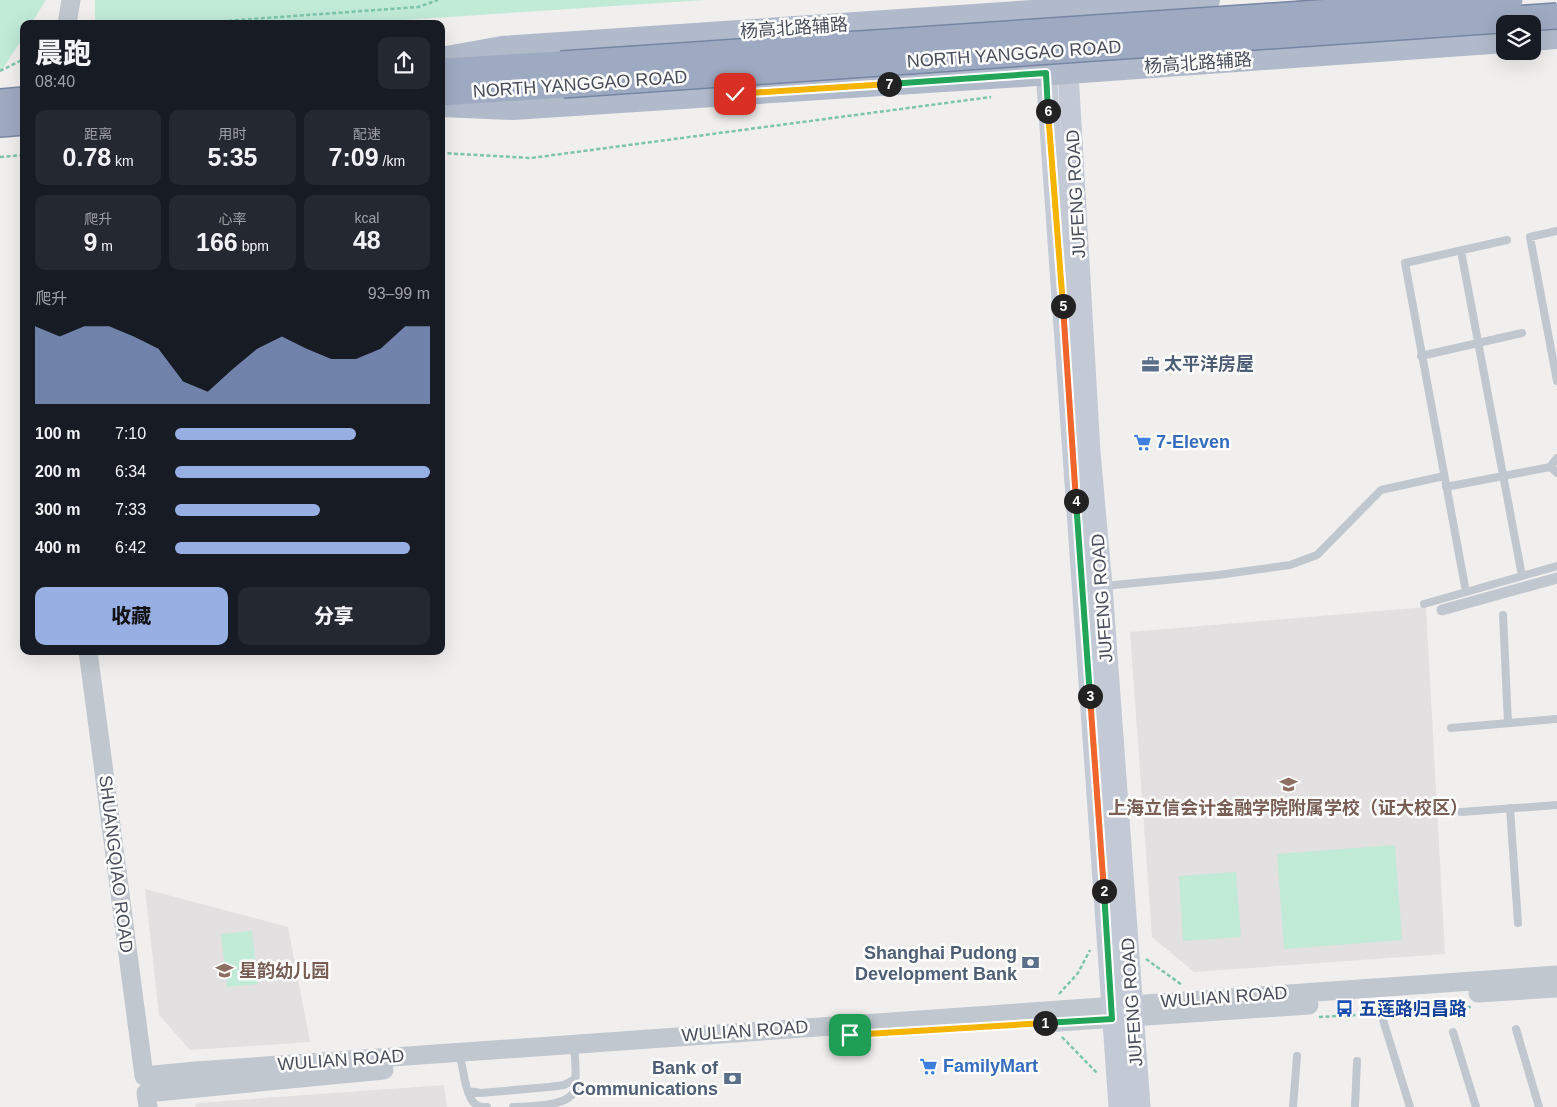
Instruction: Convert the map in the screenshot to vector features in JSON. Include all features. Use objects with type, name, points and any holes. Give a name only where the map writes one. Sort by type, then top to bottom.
[{"type":"highway","name":"NORTH YANGGAO ROAD","points":[[445,92],[562,74],[1510,0]]},
{"type":"highway","name":"NORTH YANGGAO ROAD","points":[[445,71],[562,74],[1557,16]]},
{"type":"highway","points":[[0,102],[20,100]]},
{"type":"highway","points":[[0,124],[20,122]]},
{"type":"main road","name":"杨高北路辅路","points":[[445,58],[502,48],[1039,6],[1208,0]]},
{"type":"main road","name":"JUFENG ROAD","points":[[1062,5],[1057,73],[1123,1011],[1140,1107]]},
{"type":"main road","name":"JUFENG ROAD","points":[[1039,6],[1043,27],[1057,73],[1102,586],[1123,1011],[1119,1107]]},
{"type":"main road","points":[[1541,38],[1557,37]]},
{"type":"main road","name":"杨高北路辅路","points":[[445,105],[513,108],[1057,73],[1496,42]]},
{"type":"street","points":[[68,20],[71,0]]},
{"type":"street","points":[[1442,610],[1557,578]]},
{"type":"street","name":"SHUANGQIAO ROAD","points":[[89,655],[146,1092]]},
{"type":"street","name":"WULIAN ROAD","points":[[146,1092],[195,1071],[460,1057],[1123,1011],[1557,975]]},
{"type":"street","name":"WULIAN ROAD","points":[[574,1049],[654,1047],[1046,1023],[1123,1011],[1557,988]]},
{"type":"lane","points":[[1557,230],[1530,237],[1557,381]]},
{"type":"lane","points":[[1466,592],[1404,263],[1507,240]]},
{"type":"lane","points":[[1461,250],[1522,576]]},
{"type":"lane","points":[[1421,356],[1522,333]]},
{"type":"lane","points":[[1446,487],[1550,467],[1557,458]]},
{"type":"lane","points":[[1550,467],[1557,472]]},
{"type":"lane","points":[[1102,586],[1290,566],[1317,555],[1381,490],[1444,476]]},
{"type":"lane","points":[[1424,604],[1557,566]]},
{"type":"lane","points":[[1502,615],[1508,723]]},
{"type":"lane","points":[[1451,728],[1557,719]]},
{"type":"lane","points":[[1461,812],[1557,805]]},
{"type":"lane","points":[[1510,808],[1518,923]]},
{"type":"lane","points":[[1383,1020],[1410,1107]]},
{"type":"lane","points":[[1516,1029],[1539,1107]]},
{"type":"lane","points":[[1453,1032],[1476,1107]]},
{"type":"lane","points":[[513,1107],[553,1105],[568,1100],[575,1091],[574,1049]]},
{"type":"lane","points":[[1293,1107],[1297,1056]]},
{"type":"lane","points":[[460,1057],[472,1101],[478,1106],[487,1107]]},
{"type":"lane","points":[[1355,1107],[1357,1061]]},
{"type":"lane","points":[[468,1091],[481,1093],[550,1087],[564,1085],[575,1079]]},
{"type":"path","points":[[238,20],[418,7],[438,0]]},
{"type":"path","points":[[0,71],[20,61]]},
{"type":"path","points":[[445,153],[530,158],[995,96]]},
{"type":"path","points":[[0,157],[20,156]]},
{"type":"path","points":[[1145,958],[1185,988]]},
{"type":"path","points":[[1314,1018],[1479,1007]]},
{"type":"path","points":[[1046,1023],[1098,1073],[1099,1082]]},
{"type":"shaded area","name":"上海立信会计金融学院附属学校（证大校区）","points":[[1426,607],[1445,954],[1194,972],[1152,937],[1130,632]]},
{"type":"shaded area","name":"星韵幼儿园","points":[[145,889],[288,927],[310,1042],[190,1050],[159,1015]]},
{"type":"shaded area","points":[[444,1085],[447,1107],[195,1107],[197,1103]]},
{"type":"green space","points":[[0,0],[46,0],[34,20],[20,20],[20,42],[0,73]]},
{"type":"green space","points":[[95,0],[705,0],[402,20],[95,20]]},
{"type":"green space","points":[[1395,845],[1402,940],[1284,949],[1277,854]]},
{"type":"green space","points":[[1236,872],[1241,937],[1183,941],[1179,876]]},
{"type":"green space","points":[[252,931],[258,984],[227,987],[221,934]]},
{"type":"place","name":"太平洋房屋","points":[[1150,364]]},
{"type":"place","name":"7-Eleven","points":[[1142,442]]},
{"type":"place","name":"上海立信会计金融学院附属学校（证大校区）","points":[[1288,785]]},
{"type":"place","name":"Shanghai Pudong Development Bank","points":[[1031,963]]},
{"type":"place","name":"星韵幼儿园","points":[[225,971]]},
{"type":"place","name":"五莲路归昌路","points":[[1345,1009]]},
{"type":"place","name":"FamilyMart","points":[[929,1066]]},
{"type":"place","name":"Bank of Communications","points":[[732,1078]]},
{"type":"route","points":[[735,94],[1046,73],[1112,1019],[850,1035]]}]
